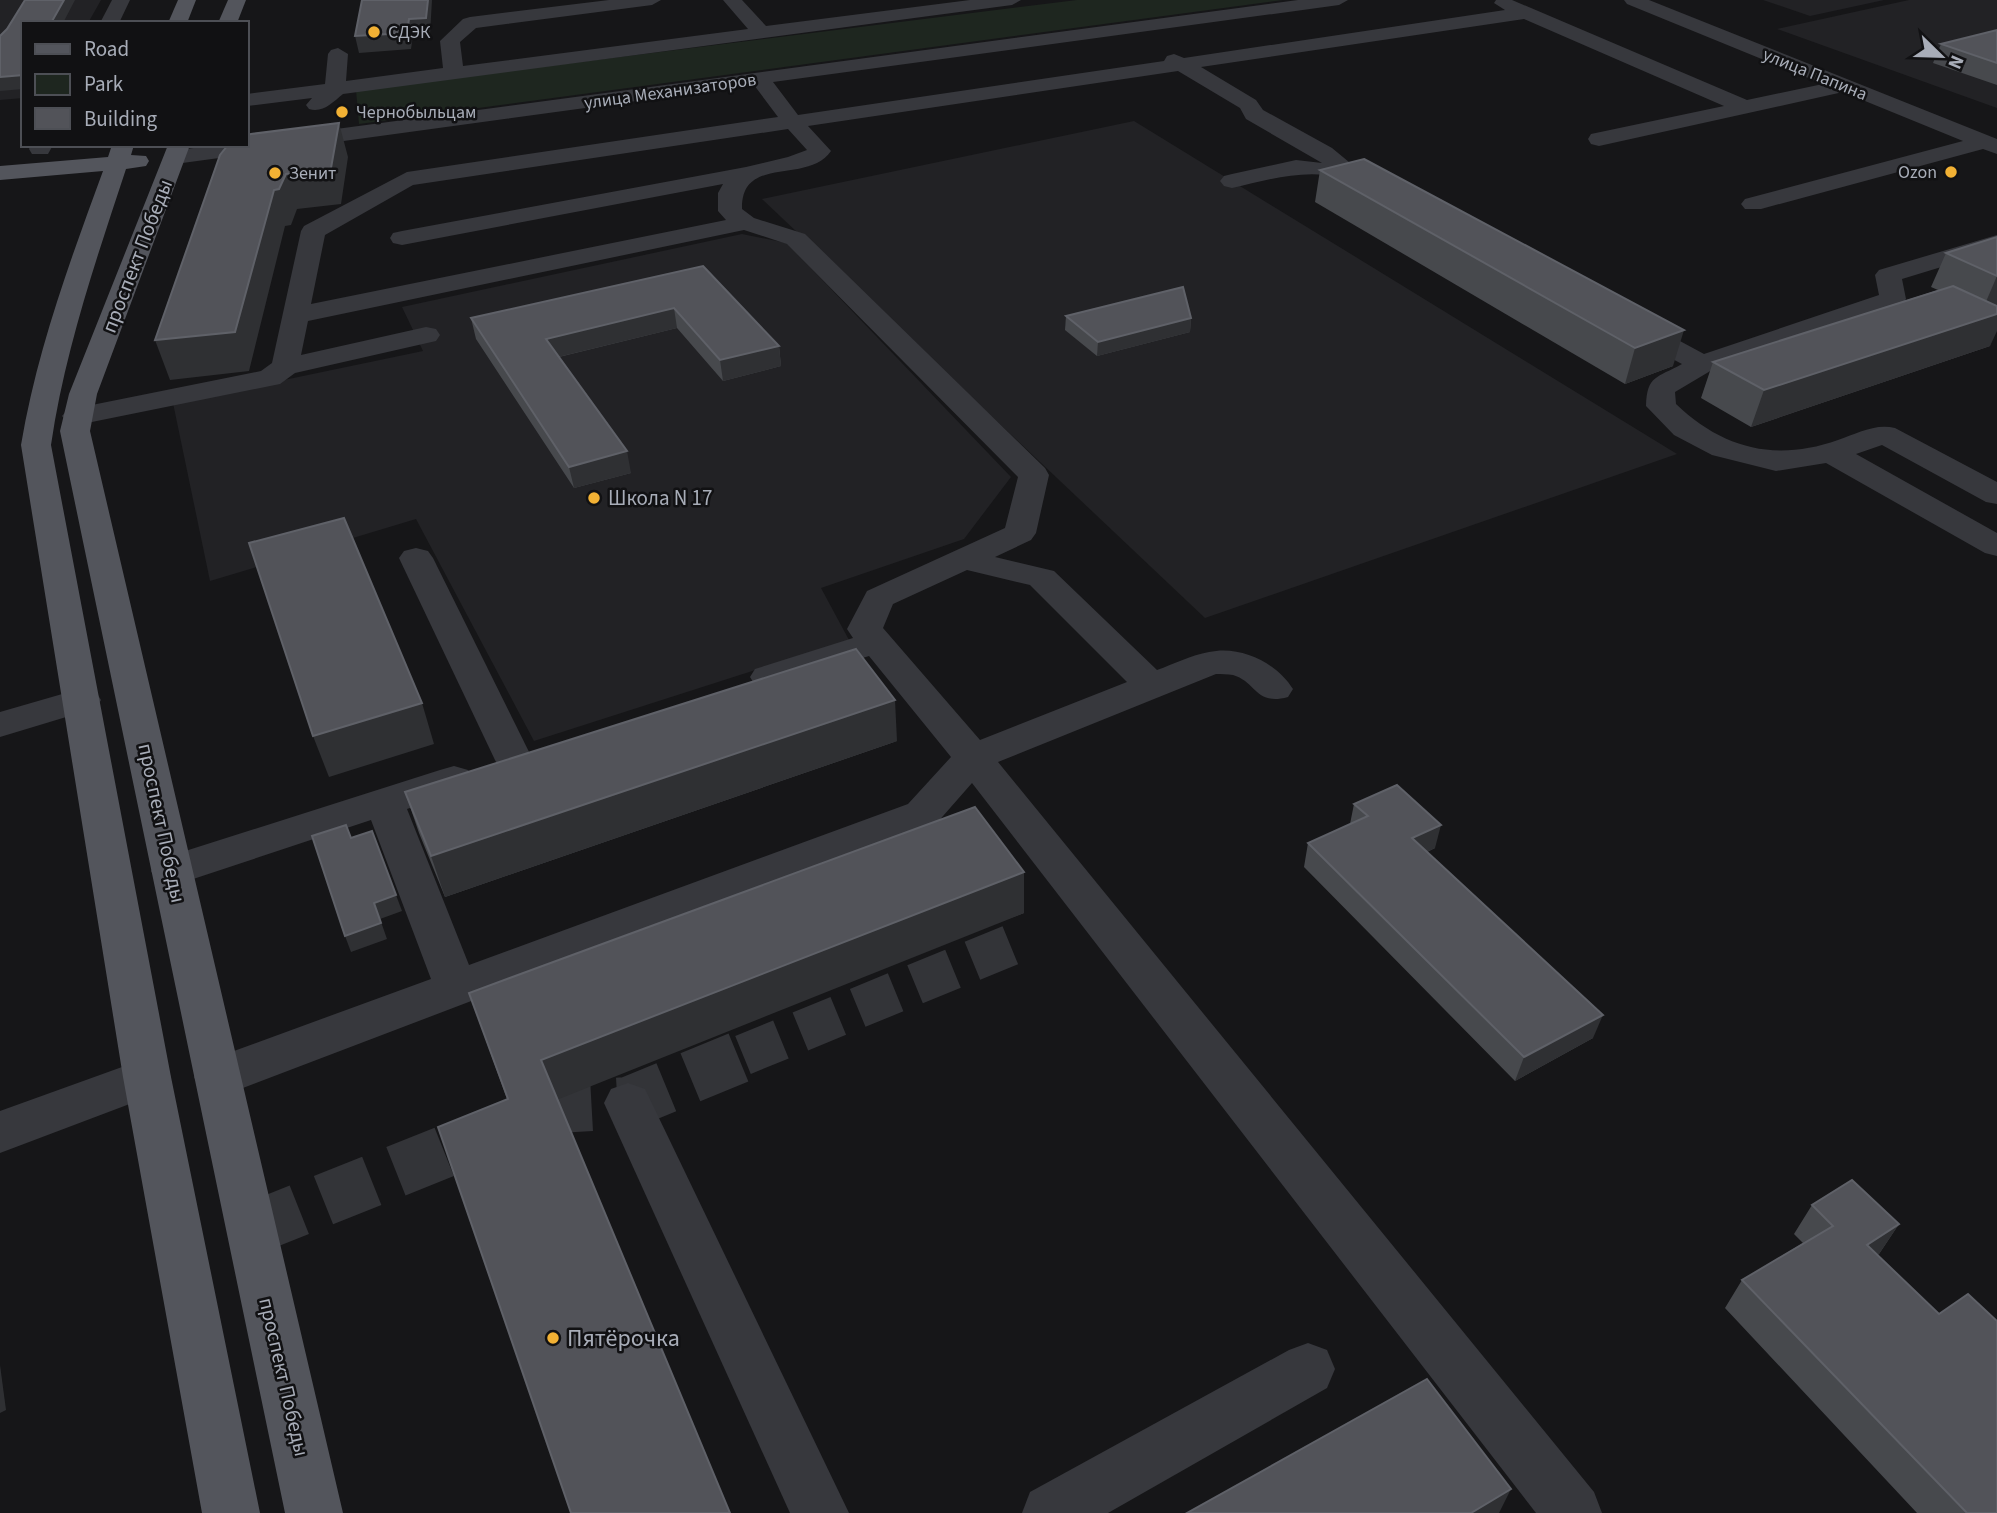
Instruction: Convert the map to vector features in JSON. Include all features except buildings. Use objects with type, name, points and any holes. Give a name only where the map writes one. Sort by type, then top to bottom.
[{"type":"main road","points":[[178,21],[187,0]]},
{"type":"main road","points":[[228,21],[237,0]]},
{"type":"main road","name":"улица Механизаторов","points":[[0,173],[119,154],[177,151]]},
{"type":"main road","name":"проспект Победы","points":[[177,151],[77,415],[75,431],[314,1513]]},
{"type":"main road","points":[[119,154],[67,306],[36,438],[147,1077],[231,1513]]},
{"type":"street","points":[[110,21],[121,0]]},
{"type":"street","points":[[470,23],[471,0]]},
{"type":"street","points":[[454,74],[450,41],[470,23],[652,0]]},
{"type":"street","points":[[732,0],[762,33]]},
{"type":"street","points":[[248,100],[1012,0]]},
{"type":"street","name":"улица Механизаторов","points":[[248,144],[347,135],[1339,0]]},
{"type":"street","points":[[1496,0],[1745,107]]},
{"type":"street","name":"улица Папина","points":[[1633,0],[1991,144]]},
{"type":"street","points":[[285,367],[313,231],[407,178],[1525,13]]},
{"type":"street","points":[[1127,29],[1249,104],[1254,114],[1324,153],[1347,172],[1408,205]]},
{"type":"street","points":[[338,54],[335,90],[310,108],[309,124],[347,135]]},
{"type":"street","points":[[402,238],[809,160],[820,151],[792,121],[760,79]]},
{"type":"street","points":[[1599,139],[1843,86]]},
{"type":"street","points":[[1753,204],[1991,144]]},
{"type":"street","name":"улица Механизаторов","points":[[177,151],[220,147]]},
{"type":"street","points":[[1233,181],[1296,167],[1347,172]]},
{"type":"street","points":[[744,173],[732,185],[727,197],[730,211],[745,223],[796,239],[1034,474],[1020,533],[879,598],[865,629],[973,757],[1573,1513]]},
{"type":"street","points":[[390,188],[415,290]]},
{"type":"street","points":[[296,315],[745,223]]},
{"type":"street","points":[[1997,242],[1888,275],[1893,299],[1702,364],[1661,388],[1661,406],[1685,429],[1723,449],[1776,463],[1831,453],[1884,434],[1997,495]]},
{"type":"street","points":[[1616,318],[1702,364]]},
{"type":"street","points":[[77,415],[270,378],[285,367],[426,335]]},
{"type":"street","points":[[1831,453],[1997,546]]},
{"type":"street","points":[[416,558],[514,760]]},
{"type":"street","points":[[963,559],[1042,578],[1152,686]]},
{"type":"street","points":[[734,688],[876,642]]},
{"type":"street","points":[[218,1077],[922,814],[973,757],[1212,662],[1245,665],[1275,689]]},
{"type":"street","points":[[0,725],[32,704],[83,700]]},
{"type":"street","points":[[172,871],[553,747]]},
{"type":"street","points":[[384,802],[456,987]]},
{"type":"street","points":[[0,1132],[147,1077]]},
{"type":"street","points":[[628,1103],[820,1513]]},
{"type":"street","points":[[1051,1513],[1308,1369]]},
{"type":"shaded area","points":[[0,0],[101,0],[89,21],[21,21],[21,98],[0,100]]},
{"type":"shaded area","points":[[1763,0],[1884,0],[1810,16]]},
{"type":"shaded area","points":[[1909,0],[1997,0],[1997,108],[1777,29]]},
{"type":"shaded area","points":[[1134,121],[1677,454],[1205,618],[762,199]]},
{"type":"shaded area","name":"Школа N 17","points":[[742,234],[787,243],[1011,477],[964,539],[821,588],[849,640],[534,741],[416,519],[210,581],[173,403],[423,351],[402,307]]},
{"type":"green space","points":[[1077,0],[1283,0],[359,124],[356,90]]},
{"type":"tunnel","points":[[743,1055],[1023,940]]},
{"type":"tunnel","points":[[251,1229],[557,1107],[628,1103],[747,1054]]},
{"type":"place","name":"СДЭК","points":[[374,32]]},
{"type":"place","name":"Чернобыльцам","points":[[342,112]]},
{"type":"place","name":"Ozon","points":[[1951,172]]},
{"type":"place","name":"Зенит","points":[[275,173]]},
{"type":"place","name":"Школа N 17","points":[[594,498]]},
{"type":"place","name":"Пятёрочка","points":[[553,1338]]}]
